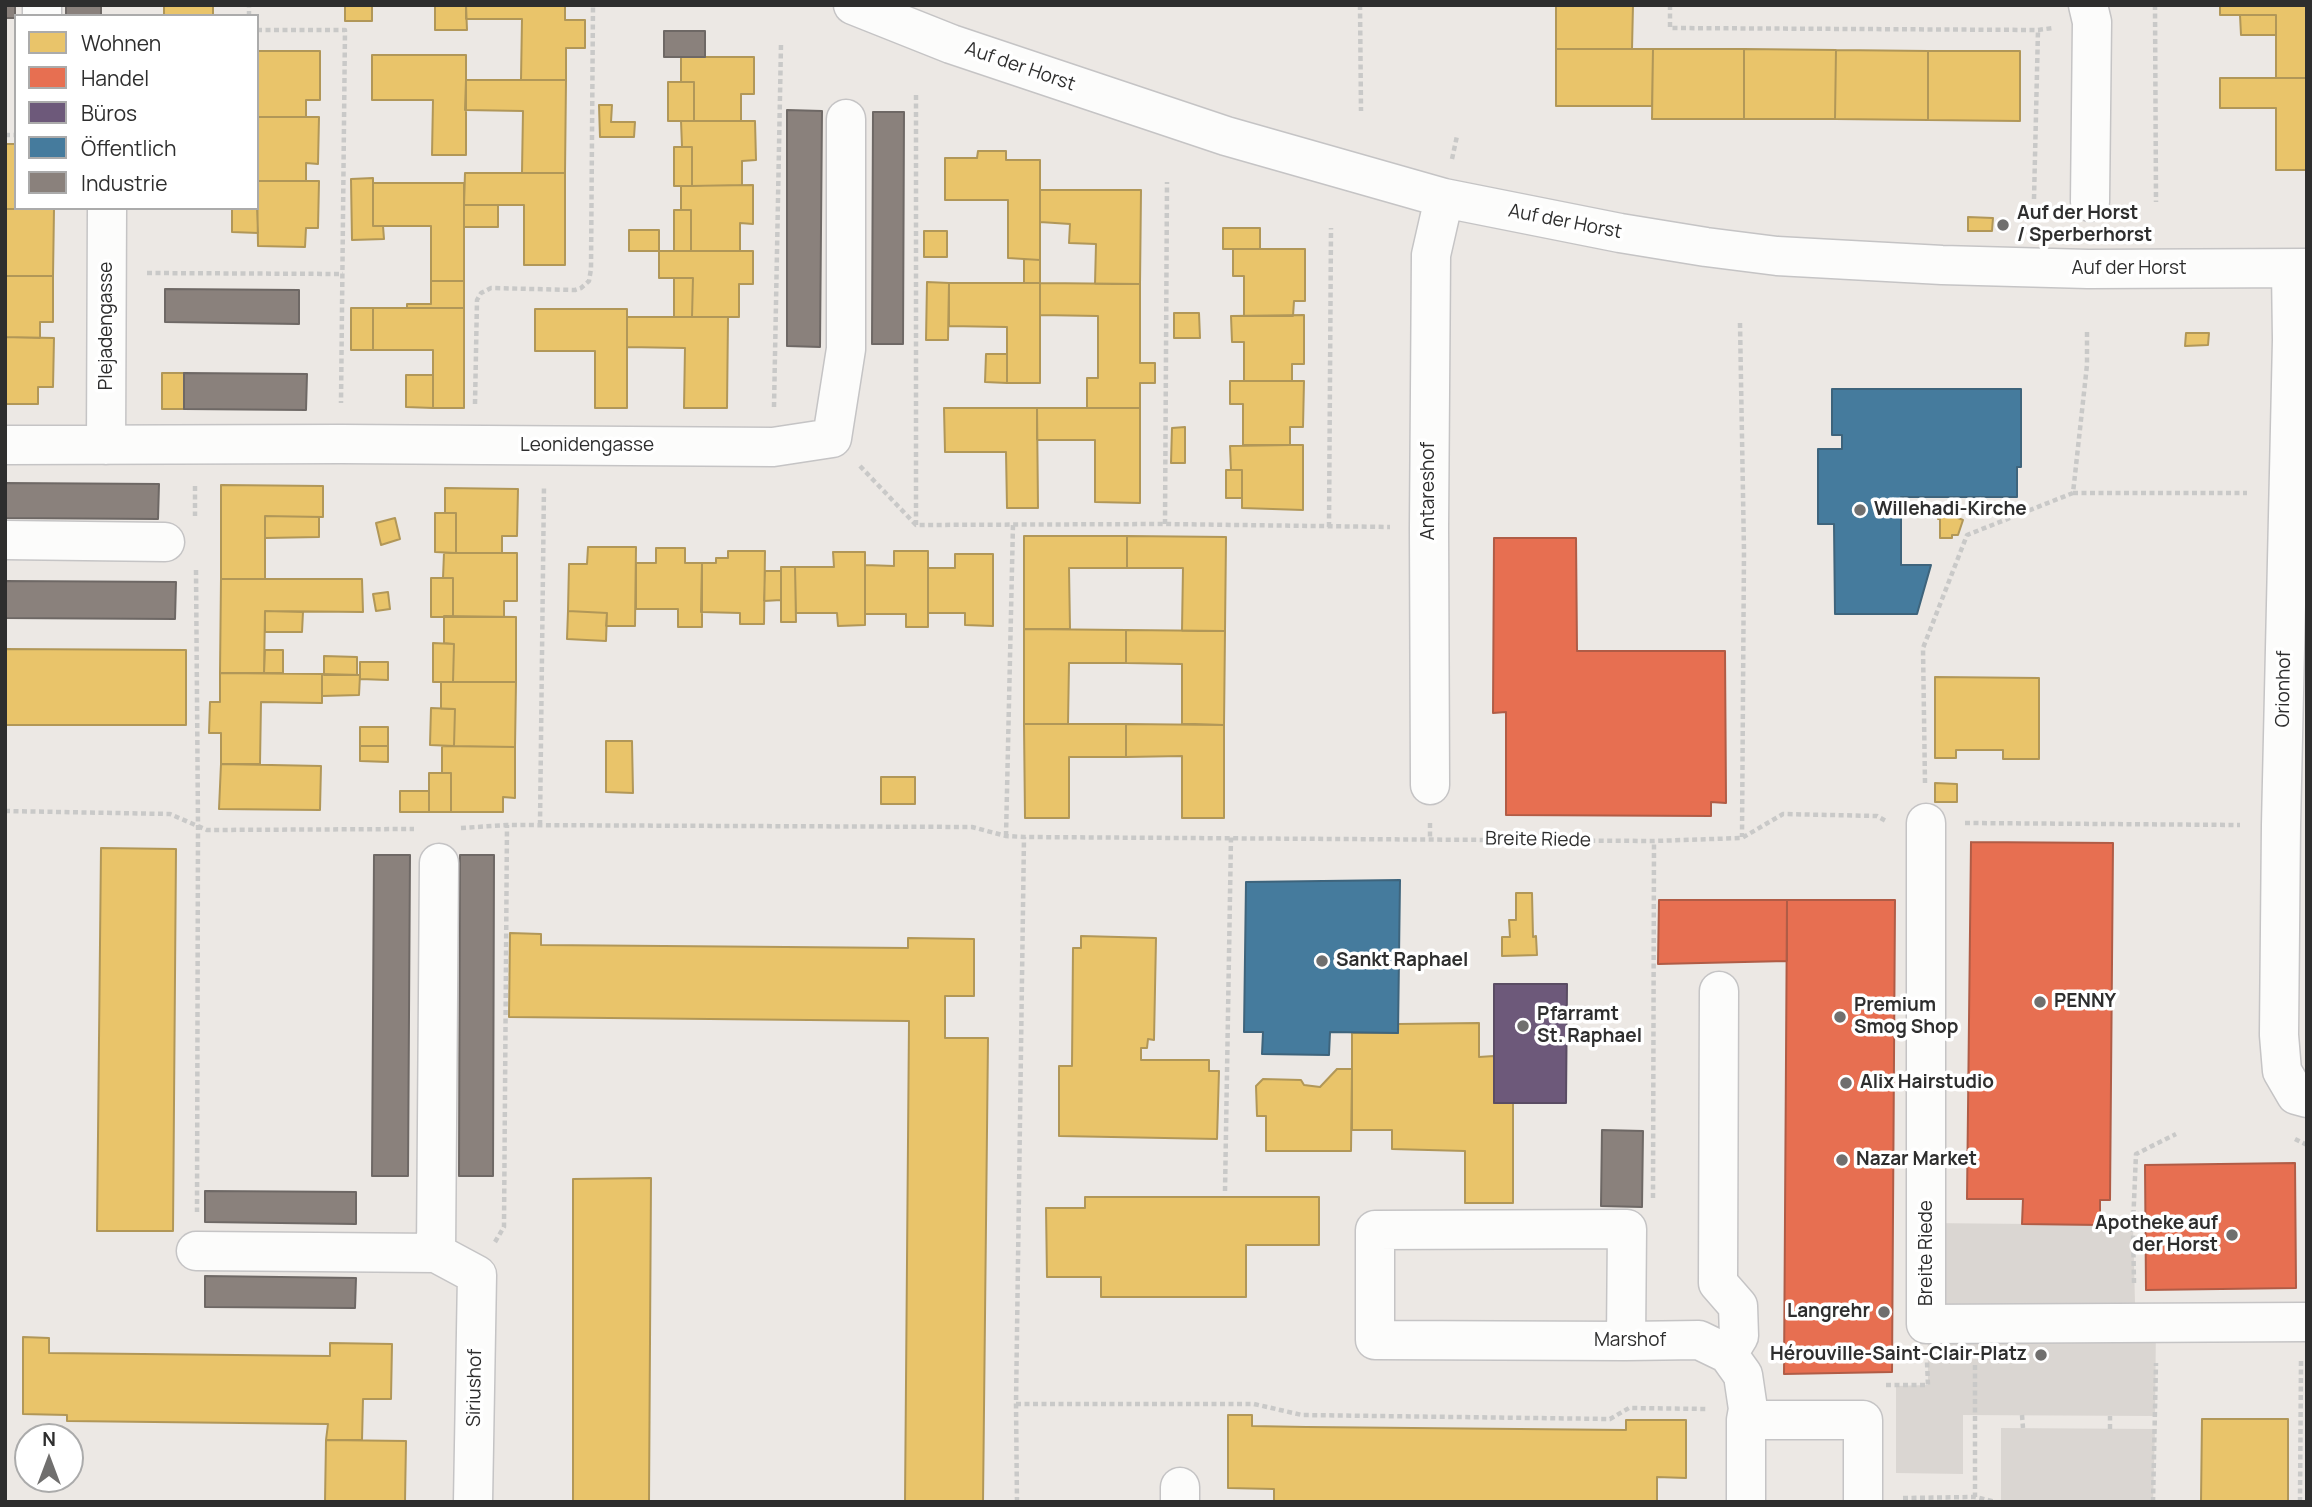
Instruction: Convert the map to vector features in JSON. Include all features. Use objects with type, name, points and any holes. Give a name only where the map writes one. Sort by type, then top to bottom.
[{"type":"street","name":"Auf der Horst","points":[[853,5],[951,44],[1226,136],[1444,198],[1620,233],[1777,256],[2088,270],[2299,268]]},
{"type":"street","points":[[2090,14],[2090,202]]},
{"type":"street","points":[[832,438],[846,349],[846,119]]},
{"type":"street","name":"Antareshof","points":[[1430,785],[1431,255],[1444,198]]},
{"type":"street","name":"Plejadengasse","points":[[106,445],[107,210]]},
{"type":"street","name":"Orionhof","points":[[2299,268],[2292,340],[2288,493],[2279,1035],[2282,1071],[2296,1095],[2307,1098]]},
{"type":"street","name":"Leonidengasse","points":[[5,445],[773,447],[832,438]]},
{"type":"street","points":[[5,540],[180,534]]},
{"type":"street","name":"Breite Riede","points":[[1926,833],[1926,1324],[2304,1322]]},
{"type":"street","points":[[436,1253],[439,863]]},
{"type":"street","points":[[1719,991],[1718,1283],[1738,1306],[1739,1336],[1728,1354],[1743,1375],[1747,1415],[1746,1502]]},
{"type":"street","points":[[1626,1341],[1627,1229]]},
{"type":"street","name":"Marshof","points":[[1627,1229],[1375,1230],[1375,1340],[1699,1340],[1728,1354]]},
{"type":"street","points":[[196,1251],[436,1253],[477,1275]]},
{"type":"street","name":"Siriushof","points":[[473,1502],[477,1275]]},
{"type":"street","points":[[1747,1415],[1863,1420],[1863,1500]]},
{"type":"path","points":[[475,445],[477,300],[481,293],[491,288],[575,290],[589,281],[593,5]]},
{"type":"path","points":[[1360,5],[1360,111]]},
{"type":"path","points":[[1670,5],[1670,28],[2038,30],[2090,14]]},
{"type":"path","points":[[2155,5],[2156,202]]},
{"type":"path","points":[[259,30],[345,30],[341,444]]},
{"type":"path","points":[[2034,199],[2038,30]]},
{"type":"path","points":[[773,447],[780,44]]},
{"type":"path","points":[[916,95],[916,524]]},
{"type":"path","points":[[1165,524],[1167,182]]},
{"type":"path","points":[[1329,527],[1331,229]]},
{"type":"path","points":[[107,273],[342,274]]},
{"type":"path","points":[[1740,323],[1744,551],[1742,838]]},
{"type":"path","points":[[2073,493],[2087,365],[2087,329]]},
{"type":"path","points":[[832,438],[916,524],[1429,528]]},
{"type":"path","points":[[180,534],[195,445]]},
{"type":"path","points":[[540,825],[544,446]]},
{"type":"path","points":[[2281,825],[1926,833],[1923,648],[1967,535],[2073,493],[2288,493]]},
{"type":"path","points":[[1006,836],[1013,524]]},
{"type":"path","points":[[196,567],[196,1251]]},
{"type":"path","points":[[5,811],[170,814],[207,830],[417,829]]},
{"type":"path","name":"Breite Riede","points":[[458,828],[540,825],[972,828],[1006,836],[1654,841],[1742,838],[1783,814],[1877,816],[1926,833]]},
{"type":"path","points":[[477,1275],[504,1227],[507,825]]},
{"type":"path","points":[[1017,1502],[1024,836]]},
{"type":"path","points":[[1225,1191],[1231,837]]},
{"type":"path","points":[[1627,1229],[1653,1228],[1654,841]]},
{"type":"path","points":[[2153,1502],[2156,1324],[2135,1304],[2133,1225],[2136,1154],[2176,1134]]},
{"type":"path","points":[[2300,1502],[2304,1322]]},
{"type":"path","points":[[1975,1324],[1975,1497]]},
{"type":"path","points":[[1016,1404],[1254,1404],[1302,1415],[1610,1419],[1629,1408],[1747,1415]]},
{"type":"path","points":[[2022,1415],[2023,1428]]},
{"type":"path","points":[[2110,1416],[2110,1429]]},
{"type":"path","points":[[1863,1500],[1975,1497],[1996,1502]]},
{"type":"shaded area","name":"Hérouville-Saint-Clair-Platz","points":[[1927,1223],[2133,1225],[2135,1303],[2156,1324],[2155,1416],[1963,1415],[1963,1474],[1896,1473],[1896,1386],[1928,1385]]},
{"type":"shaded area","points":[[2001,1428],[2155,1429],[2153,1502],[2001,1502]]},
{"type":"building: Wohnen","points":[[164,5],[213,5],[213,14],[164,14]]},
{"type":"building: Wohnen","points":[[345,5],[372,5],[372,21],[345,21]]},
{"type":"building: Wohnen","points":[[435,5],[466,5],[467,30],[435,30]]},
{"type":"building: Wohnen","points":[[466,5],[565,5],[565,20],[585,20],[585,48],[566,48],[566,80],[521,80],[522,19],[466,19]]},
{"type":"building: Wohnen","points":[[1556,5],[1633,5],[1632,49],[1556,49]]},
{"type":"building: Wohnen","points":[[2220,5],[2307,5],[2307,78],[2276,78],[2276,15],[2220,15]]},
{"type":"building: Wohnen","points":[[2240,15],[2276,15],[2276,35],[2241,35]]},
{"type":"building: Wohnen","points":[[1556,49],[1653,49],[1652,106],[1556,106]]},
{"type":"building: Wohnen","points":[[1653,49],[1744,49],[1744,119],[1652,119]]},
{"type":"building: Wohnen","points":[[1744,49],[1836,50],[1835,119],[1744,119]]},
{"type":"building: Wohnen","points":[[1836,50],[1928,51],[1928,120],[1835,119]]},
{"type":"building: Wohnen","points":[[259,51],[320,51],[320,100],[306,100],[306,117],[259,117]]},
{"type":"building: Wohnen","points":[[1928,51],[2020,51],[2020,121],[1928,120]]},
{"type":"building: Wohnen","points":[[372,55],[466,55],[466,155],[432,155],[433,100],[372,100]]},
{"type":"building: Wohnen","points":[[681,57],[754,57],[754,94],[741,94],[741,121],[694,121],[694,82],[681,82]]},
{"type":"building: Wohnen","points":[[2220,78],[2307,78],[2307,170],[2276,170],[2276,108],[2220,108]]},
{"type":"building: Wohnen","points":[[466,80],[566,80],[565,173],[522,173],[523,111],[465,110]]},
{"type":"building: Wohnen","points":[[668,82],[694,82],[694,121],[668,121]]},
{"type":"building: Wohnen","points":[[599,105],[612,105],[611,122],[635,122],[634,137],[600,137]]},
{"type":"building: Wohnen","points":[[259,117],[319,117],[318,164],[306,163],[306,181],[259,181]]},
{"type":"building: Wohnen","points":[[681,121],[755,121],[756,160],[742,161],[742,185],[692,186],[692,147],[682,147]]},
{"type":"building: Wohnen","points":[[5,144],[14,144],[14,209],[5,209]]},
{"type":"building: Wohnen","points":[[674,147],[692,147],[692,186],[674,186]]},
{"type":"building: Wohnen","points":[[978,151],[1006,151],[1006,160],[1040,160],[1040,260],[1008,258],[1008,200],[945,200],[945,158],[977,158]]},
{"type":"building: Wohnen","points":[[465,173],[565,173],[565,265],[524,265],[524,205],[464,205]]},
{"type":"building: Wohnen","points":[[373,178],[373,226],[383,226],[384,239],[352,240],[351,179]]},
{"type":"building: Wohnen","points":[[259,181],[319,181],[318,228],[306,228],[305,247],[258,246]]},
{"type":"building: Wohnen","points":[[373,183],[464,183],[464,281],[431,281],[431,226],[373,226]]},
{"type":"building: Wohnen","points":[[753,185],[753,224],[740,223],[740,251],[691,251],[691,210],[681,210],[681,186]]},
{"type":"building: Wohnen","points":[[1040,190],[1141,190],[1140,284],[1095,284],[1096,244],[1069,243],[1070,224],[1040,222]]},
{"type":"building: Wohnen","points":[[464,205],[498,205],[498,227],[464,227]]},
{"type":"building: Wohnen","points":[[5,209],[54,210],[53,276],[5,276]]},
{"type":"building: Wohnen","points":[[232,210],[257,210],[258,233],[232,232]]},
{"type":"building: Wohnen","points":[[674,210],[691,210],[691,251],[674,251]]},
{"type":"building: Wohnen","points":[[1968,217],[1993,218],[1992,231],[1968,231]]},
{"type":"building: Wohnen","points":[[1223,228],[1260,228],[1260,249],[1223,249]]},
{"type":"building: Wohnen","points":[[629,230],[659,230],[659,251],[629,251]]},
{"type":"building: Wohnen","points":[[924,231],[947,231],[947,257],[924,257]]},
{"type":"building: Wohnen","points":[[1233,249],[1305,249],[1305,301],[1294,301],[1293,316],[1244,316],[1244,276],[1233,276]]},
{"type":"building: Wohnen","points":[[659,251],[753,251],[753,284],[739,284],[739,317],[692,317],[693,278],[659,278]]},
{"type":"building: Wohnen","points":[[1024,259],[1040,260],[1040,283],[1024,283]]},
{"type":"building: Wohnen","points":[[5,276],[53,276],[53,322],[40,322],[40,338],[5,337]]},
{"type":"building: Wohnen","points":[[674,278],[693,278],[692,317],[674,317]]},
{"type":"building: Wohnen","points":[[431,281],[464,281],[464,308],[407,308],[407,304],[431,304]]},
{"type":"building: Wohnen","points":[[927,282],[949,283],[948,340],[926,340]]},
{"type":"building: Wohnen","points":[[949,283],[1040,283],[1040,383],[1007,383],[1007,327],[949,326]]},
{"type":"building: Wohnen","points":[[1040,283],[1140,284],[1140,363],[1155,363],[1155,383],[1140,383],[1140,408],[1087,408],[1087,378],[1098,378],[1098,316],[1040,315]]},
{"type":"building: Wohnen","points":[[351,308],[373,308],[373,350],[351,350]]},
{"type":"building: Wohnen","points":[[373,308],[464,308],[464,408],[433,408],[433,350],[373,350]]},
{"type":"building: Wohnen","points":[[535,309],[627,309],[627,408],[595,408],[595,351],[535,351]]},
{"type":"building: Wohnen","points":[[1174,313],[1199,313],[1200,338],[1174,338]]},
{"type":"building: Wohnen","points":[[1304,315],[1304,364],[1292,364],[1292,381],[1244,381],[1244,342],[1232,342],[1231,316]]},
{"type":"building: Wohnen","points":[[627,317],[728,317],[727,408],[684,408],[685,348],[627,347]]},
{"type":"building: Wohnen","points":[[2186,333],[2209,333],[2208,345],[2185,346]]},
{"type":"building: Wohnen","points":[[5,337],[54,338],[53,387],[38,387],[38,404],[5,404]]},
{"type":"building: Wohnen","points":[[986,354],[1007,354],[1007,383],[985,382]]},
{"type":"building: Wohnen","points":[[162,373],[184,373],[184,409],[162,409]]},
{"type":"building: Wohnen","points":[[406,375],[433,375],[433,408],[406,407]]},
{"type":"building: Wohnen","points":[[1230,381],[1304,381],[1303,427],[1290,427],[1290,445],[1243,445],[1243,404],[1230,404]]},
{"type":"building: Wohnen","points":[[944,408],[1037,408],[1038,508],[1007,508],[1006,452],[945,452]]},
{"type":"building: Wohnen","points":[[1037,408],[1140,408],[1140,503],[1095,502],[1095,440],[1037,440]]},
{"type":"building: Wohnen","points":[[1185,427],[1185,463],[1171,463],[1172,428]]},
{"type":"building: Wohnen","points":[[1303,445],[1303,510],[1242,508],[1242,470],[1231,470],[1230,446]]},
{"type":"building: Wohnen","points":[[1226,470],[1242,470],[1242,498],[1226,498]]},
{"type":"building: Wohnen","points":[[221,485],[323,486],[323,517],[265,516],[265,579],[221,579]]},
{"type":"building: Wohnen","points":[[445,488],[518,489],[517,536],[502,536],[502,553],[456,553],[456,513],[445,513]]},
{"type":"building: Wohnen","points":[[435,513],[456,513],[456,553],[435,552]]},
{"type":"building: Wohnen","points":[[1938,514],[1958,514],[1958,518],[1963,520],[1958,535],[1940,538]]},
{"type":"building: Wohnen","points":[[265,516],[319,517],[319,537],[265,538]]},
{"type":"building: Wohnen","points":[[395,518],[400,539],[381,545],[376,523]]},
{"type":"building: Wohnen","points":[[1024,536],[1127,536],[1127,568],[1069,568],[1070,629],[1024,629]]},
{"type":"building: Wohnen","points":[[1127,536],[1226,537],[1225,631],[1182,631],[1183,568],[1127,568]]},
{"type":"building: Wohnen","points":[[588,547],[636,547],[635,626],[606,626],[607,613],[568,611],[569,564],[587,564]]},
{"type":"building: Wohnen","points":[[656,548],[685,548],[685,563],[702,563],[702,627],[678,627],[678,609],[636,609],[636,563],[656,563]]},
{"type":"building: Wohnen","points":[[728,551],[765,551],[764,624],[740,624],[740,613],[701,612],[702,563],[716,563],[716,558],[728,558]]},
{"type":"building: Wohnen","points":[[894,551],[928,551],[928,627],[906,627],[906,614],[865,614],[865,565],[894,566]]},
{"type":"building: Wohnen","points":[[833,552],[865,552],[865,625],[838,626],[837,613],[796,613],[795,567],[834,567]]},
{"type":"building: Wohnen","points":[[444,553],[517,553],[517,601],[504,601],[504,617],[453,617],[453,578],[443,578]]},
{"type":"building: Wohnen","points":[[955,554],[993,554],[993,626],[965,625],[965,613],[928,613],[928,568],[955,568]]},
{"type":"building: Wohnen","points":[[781,567],[795,567],[796,622],[781,622]]},
{"type":"building: Wohnen","points":[[765,571],[781,571],[781,600],[764,601]]},
{"type":"building: Wohnen","points":[[431,578],[453,578],[453,617],[431,617]]},
{"type":"building: Wohnen","points":[[221,579],[362,579],[363,612],[265,611],[264,673],[220,673]]},
{"type":"building: Wohnen","points":[[388,592],[390,609],[376,611],[373,594]]},
{"type":"building: Wohnen","points":[[265,611],[303,612],[302,632],[265,632]]},
{"type":"building: Wohnen","points":[[568,611],[607,613],[606,641],[567,639]]},
{"type":"building: Wohnen","points":[[444,616],[516,617],[516,682],[453,682],[454,644],[444,643]]},
{"type":"building: Wohnen","points":[[1024,629],[1126,630],[1126,663],[1069,663],[1068,724],[1024,724]]},
{"type":"building: Wohnen","points":[[1126,630],[1225,631],[1224,725],[1182,724],[1182,664],[1126,663]]},
{"type":"building: Wohnen","points":[[433,643],[454,644],[453,682],[433,682]]},
{"type":"building: Wohnen","points":[[5,649],[186,650],[186,725],[5,725]]},
{"type":"building: Wohnen","points":[[265,650],[283,650],[283,673],[264,673]]},
{"type":"building: Wohnen","points":[[324,656],[357,657],[357,675],[324,675]]},
{"type":"building: Wohnen","points":[[360,662],[388,662],[388,680],[360,679]]},
{"type":"building: Wohnen","points":[[220,673],[322,674],[322,703],[261,702],[260,764],[221,764],[221,733],[209,733],[210,702],[220,702]]},
{"type":"building: Wohnen","points":[[322,674],[360,675],[359,695],[322,696]]},
{"type":"building: Wohnen","points":[[1935,677],[2039,678],[2039,759],[2003,759],[2003,750],[1956,750],[1956,758],[1935,758]]},
{"type":"building: Wohnen","points":[[441,682],[516,682],[515,747],[454,746],[455,709],[441,709]]},
{"type":"building: Wohnen","points":[[431,708],[455,709],[454,746],[430,745]]},
{"type":"building: Wohnen","points":[[1024,724],[1126,724],[1126,757],[1069,757],[1069,818],[1025,818]]},
{"type":"building: Wohnen","points":[[1126,724],[1224,725],[1224,818],[1182,818],[1182,756],[1126,757]]},
{"type":"building: Wohnen","points":[[360,727],[388,727],[388,746],[360,746]]},
{"type":"building: Wohnen","points":[[606,741],[632,741],[633,793],[606,792]]},
{"type":"building: Wohnen","points":[[360,746],[388,746],[388,762],[360,761]]},
{"type":"building: Wohnen","points":[[442,746],[515,747],[515,798],[503,797],[503,812],[451,812],[451,773],[442,773]]},
{"type":"building: Wohnen","points":[[221,764],[321,766],[320,810],[219,809]]},
{"type":"building: Wohnen","points":[[429,773],[451,773],[451,812],[429,812]]},
{"type":"building: Wohnen","points":[[881,777],[915,777],[915,804],[881,804]]},
{"type":"building: Wohnen","points":[[1935,783],[1957,784],[1957,802],[1935,802]]},
{"type":"building: Wohnen","points":[[400,791],[429,791],[429,812],[400,812]]},
{"type":"building: Wohnen","points":[[101,848],[176,849],[173,1231],[97,1231]]},
{"type":"building: Wohnen","points":[[1516,893],[1532,893],[1533,937],[1536,936],[1537,955],[1502,956],[1502,937],[1510,937],[1509,920],[1516,920]]},
{"type":"building: Wohnen","points":[[510,933],[541,934],[541,945],[908,948],[908,938],[974,939],[974,996],[945,996],[945,1038],[988,1038],[983,1502],[905,1502],[909,1021],[509,1017]]},
{"type":"building: Wohnen","points":[[1081,936],[1156,938],[1154,1040],[1148,1039],[1147,1048],[1141,1048],[1141,1060],[1209,1060],[1209,1071],[1219,1071],[1217,1139],[1059,1136],[1059,1066],[1072,1066],[1073,948],[1081,948]]},
{"type":"building: Wohnen","points":[[1479,1023],[1479,1057],[1494,1056],[1494,1103],[1513,1103],[1513,1203],[1465,1203],[1465,1151],[1392,1149],[1392,1130],[1352,1130],[1352,1033],[1398,1033],[1398,1024]]},
{"type":"building: Wohnen","points":[[1337,1069],[1352,1069],[1351,1151],[1266,1151],[1266,1116],[1257,1116],[1256,1086],[1263,1079],[1301,1080],[1304,1085],[1320,1087]]},
{"type":"building: Wohnen","points":[[651,1178],[649,1502],[573,1502],[573,1179]]},
{"type":"building: Wohnen","points":[[1085,1197],[1319,1197],[1319,1245],[1246,1245],[1246,1297],[1101,1297],[1101,1277],[1047,1277],[1046,1208],[1085,1208]]},
{"type":"building: Wohnen","points":[[23,1337],[49,1338],[49,1353],[330,1356],[330,1343],[392,1344],[391,1399],[363,1399],[362,1440],[326,1440],[328,1424],[67,1421],[67,1415],[23,1414]]},
{"type":"building: Wohnen","points":[[1228,1415],[1252,1415],[1252,1426],[1306,1427],[1626,1430],[1626,1420],[1686,1420],[1686,1478],[1657,1477],[1657,1502],[1274,1502],[1274,1489],[1228,1488]]},
{"type":"building: Wohnen","points":[[2202,1419],[2288,1419],[2288,1502],[2201,1502]]},
{"type":"building: Wohnen","points":[[326,1440],[406,1441],[405,1502],[325,1502]]},
{"type":"building: Handel","points":[[1494,538],[1576,538],[1577,651],[1725,651],[1726,803],[1711,802],[1711,816],[1506,815],[1506,712],[1493,713]]},
{"type":"building: Handel","name":"PENNY","points":[[1971,842],[2113,843],[2110,1200],[2100,1200],[2100,1225],[2022,1224],[2023,1199],[1967,1199]]},
{"type":"building: Handel","points":[[1659,900],[1787,900],[1787,961],[1658,964]]},
{"type":"building: Handel","points":[[1787,900],[1895,900],[1892,1372],[1784,1374]]},
{"type":"building: Handel","points":[[2295,1163],[2296,1288],[2146,1290],[2145,1165]]},
{"type":"building: Büros","points":[[1494,984],[1567,984],[1566,1103],[1494,1103]]},
{"type":"building: Öffentlich","name":"Willehadi-Kirche","points":[[1832,389],[2021,389],[2021,467],[2017,467],[2017,497],[1901,497],[1901,565],[1931,565],[1917,614],[1835,614],[1834,524],[1818,524],[1818,449],[1842,449],[1842,435],[1832,435]]},
{"type":"building: Öffentlich","name":"Sankt Raphael","points":[[1400,880],[1398,1033],[1330,1032],[1329,1055],[1262,1054],[1263,1032],[1244,1032],[1246,882]]},
{"type":"building: Industrie","points":[[5,5],[15,5],[14,18],[5,18]]},
{"type":"building: Industrie","points":[[66,5],[101,5],[101,14],[66,14]]},
{"type":"building: Industrie","points":[[664,31],[705,31],[705,57],[664,57]]},
{"type":"building: Industrie","points":[[787,110],[822,111],[820,347],[787,346]]},
{"type":"building: Industrie","points":[[873,112],[904,112],[903,344],[872,344]]},
{"type":"building: Industrie","points":[[165,289],[299,290],[299,324],[165,322]]},
{"type":"building: Industrie","points":[[184,373],[307,374],[306,410],[184,409]]},
{"type":"building: Industrie","points":[[5,483],[159,484],[158,519],[5,518]]},
{"type":"building: Industrie","points":[[5,581],[176,582],[175,619],[5,618]]},
{"type":"building: Industrie","points":[[374,855],[410,855],[408,1176],[372,1176]]},
{"type":"building: Industrie","points":[[460,855],[494,855],[493,1176],[459,1176]]},
{"type":"building: Industrie","points":[[1602,1130],[1643,1131],[1642,1207],[1601,1206]]},
{"type":"building: Industrie","points":[[205,1191],[356,1192],[356,1224],[205,1222]]},
{"type":"building: Industrie","points":[[205,1276],[356,1278],[355,1308],[205,1307]]},
{"type":"place","name":"Auf der Horst / Sperberhorst","points":[[2003,225]]},
{"type":"place","name":"Willehadi-Kirche","points":[[1860,510]]},
{"type":"place","name":"Sankt Raphael","points":[[1322,961]]},
{"type":"place","name":"PENNY","points":[[2040,1002]]},
{"type":"place","name":"Premium Smog Shop","points":[[1840,1017]]},
{"type":"place","name":"Pfarramt St. Raphael","points":[[1523,1026]]},
{"type":"place","name":"Alix Hairstudio","points":[[1846,1083]]},
{"type":"place","name":"Nazar Market","points":[[1842,1160]]},
{"type":"place","name":"Apotheke auf der Horst","points":[[2232,1235]]},
{"type":"place","name":"Langrehr","points":[[1884,1312]]},
{"type":"place","name":"Hérouville-Saint-Clair-Platz","points":[[2041,1355]]}]
